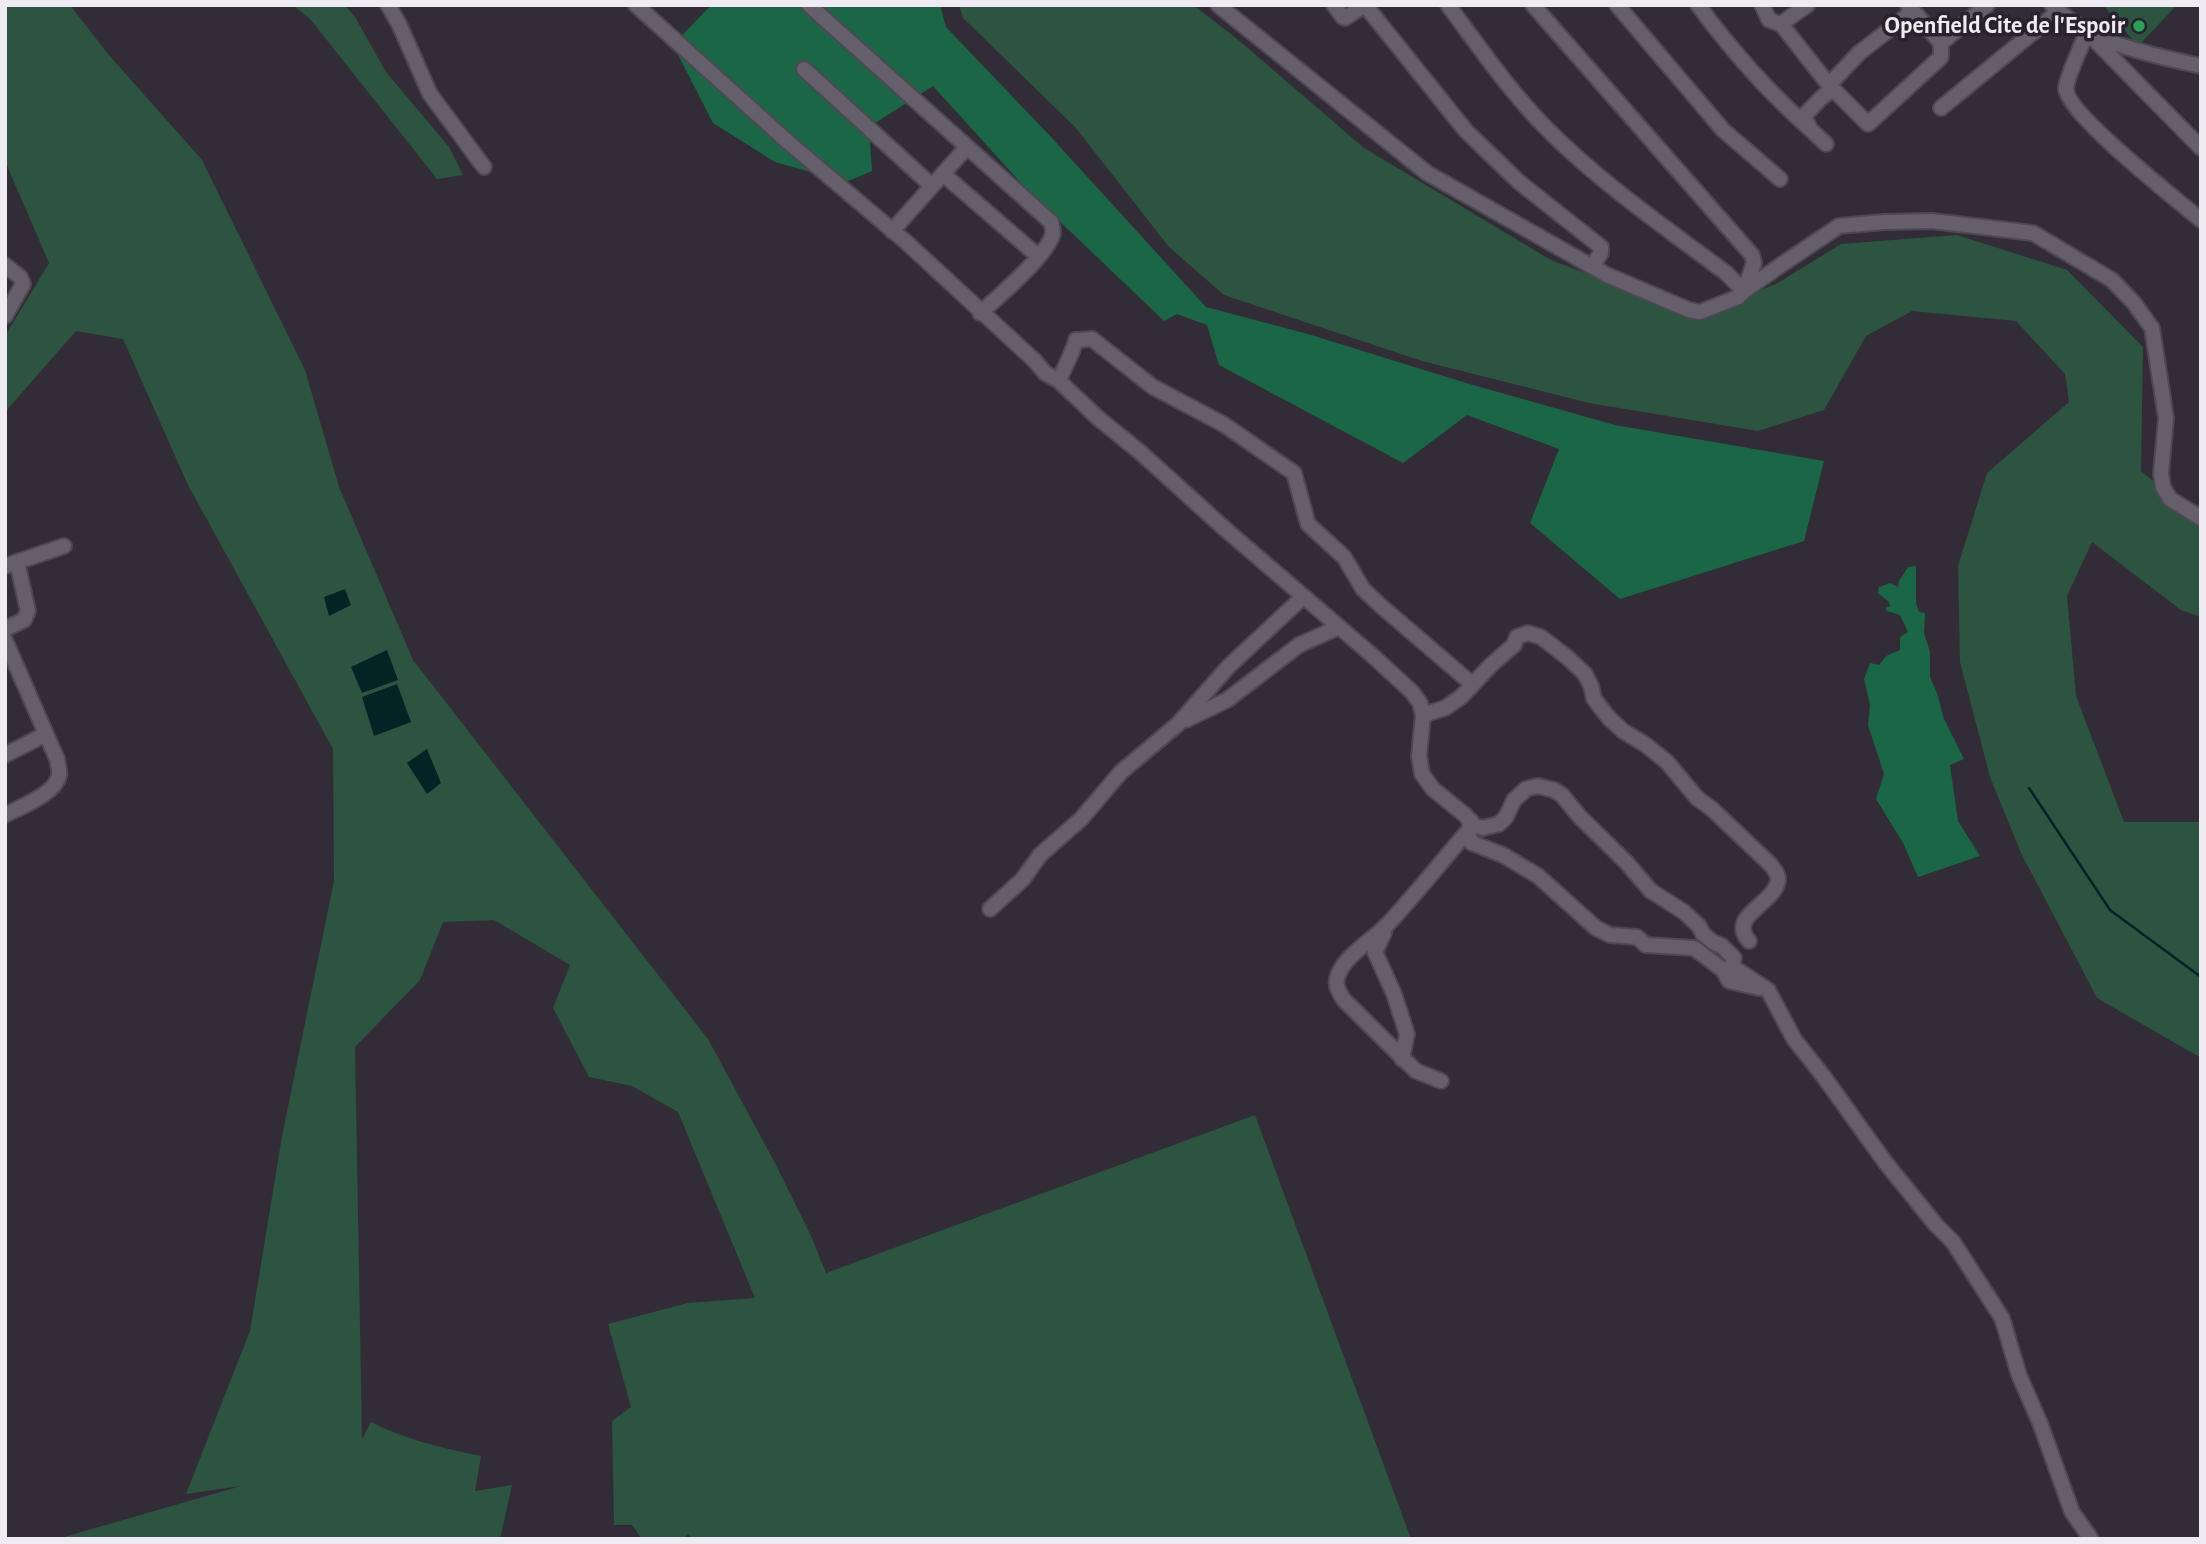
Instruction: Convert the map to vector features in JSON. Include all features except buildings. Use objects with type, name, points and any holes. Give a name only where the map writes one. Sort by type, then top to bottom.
[{"type":"street","points":[[388,5],[430,94],[484,167]]},
{"type":"street","points":[[636,5],[788,142],[892,231],[1045,373],[1149,459],[1412,692],[1420,703],[1423,715],[1419,756],[1422,774],[1469,826],[1495,826],[1503,820],[1510,805],[1522,791],[1538,786],[1554,790],[1562,795],[1651,891],[1684,912],[1699,926],[1703,934],[1734,958],[1732,965],[1736,969],[1768,990],[1794,1039],[1825,1077],[1885,1162],[1953,1242],[2002,1318],[2019,1375],[2073,1512],[2091,1539]]},
{"type":"street","points":[[809,5],[1051,222],[1052,234],[1038,256],[980,313]]},
{"type":"street","points":[[1218,5],[1427,173],[1592,266],[1694,312],[1738,297],[1839,226],[1932,221],[2033,233],[2112,280],[2134,303],[2152,328],[2166,418],[2161,474],[2163,487],[2170,499],[2201,518]]},
{"type":"street","points":[[1335,5],[1344,18],[1365,5],[1466,131],[1518,182],[1601,247],[1601,253],[1592,266]]},
{"type":"street","points":[[1448,5],[1511,89],[1548,130],[1599,174],[1726,273],[1744,291]]},
{"type":"street","points":[[1533,5],[1752,255],[1754,263],[1744,291]]},
{"type":"street","points":[[1617,5],[1723,130],[1780,179]]},
{"type":"street","points":[[1698,5],[1733,52],[1776,99],[1826,144]]},
{"type":"street","points":[[1762,5],[1769,20],[1781,24],[1831,87],[1868,124],[1941,57],[1941,43],[1910,8],[1859,53],[1831,87],[1804,116],[1810,129]]},
{"type":"street","points":[[1781,24],[1807,5]]},
{"type":"street","points":[[1941,43],[1987,5]]},
{"type":"street","points":[[1941,108],[2055,8],[2087,32],[2201,148]]},
{"type":"street","points":[[2087,32],[2142,53],[2201,66]]},
{"type":"street","points":[[2087,32],[2066,86],[2069,97],[2090,125],[2201,220]]},
{"type":"street","points":[[804,69],[932,186]]},
{"type":"street","points":[[892,231],[966,148]]},
{"type":"street","points":[[943,174],[1038,256]]},
{"type":"street","points":[[5,265],[20,277],[23,284],[5,316]]},
{"type":"street","points":[[1059,382],[1070,361],[1076,340],[1092,339],[1153,387],[1204,413],[1294,473],[1308,524],[1344,556],[1363,589],[1472,684]]},
{"type":"street","points":[[5,629],[24,620],[29,611],[11,564],[64,546]]},
{"type":"street","points":[[990,909],[1023,879],[1040,855],[1081,819],[1121,772],[1178,724],[1229,667],[1303,597]]},
{"type":"street","points":[[1178,724],[1227,700],[1299,645],[1339,628]]},
{"type":"street","points":[[1423,715],[1445,708],[1461,697],[1514,645],[1517,638],[1528,633],[1541,637],[1568,658],[1589,680],[1594,699],[1609,718],[1667,762],[1697,798],[1752,845],[1774,869],[1777,882],[1766,899],[1741,926],[1742,933],[1749,941]]},
{"type":"street","points":[[5,640],[57,759],[60,775],[53,788],[5,815]]},
{"type":"street","points":[[5,755],[46,734]]},
{"type":"street","points":[[1441,1082],[1416,1071],[1344,1000],[1337,986],[1338,974],[1348,961],[1386,926],[1469,826]]},
{"type":"street","points":[[1469,826],[1472,843],[1503,855],[1538,876],[1596,928],[1610,935],[1637,937],[1646,945],[1694,948],[1723,970],[1729,981],[1768,990]]},
{"type":"street","points":[[1386,926],[1375,952],[1408,1034],[1402,1059]]},
{"type":"green space","points":[[5,5],[70,5],[108,54],[202,160],[305,370],[339,487],[413,660],[708,1039],[775,1163],[826,1273],[1255,1115],[1411,1539],[693,1539],[688,1534],[683,1539],[642,1539],[632,1525],[614,1525],[612,1421],[631,1407],[608,1324],[688,1303],[755,1298],[678,1112],[632,1086],[589,1077],[553,1008],[570,965],[494,920],[443,922],[420,980],[355,1047],[362,1439],[371,1422],[411,1439],[481,1456],[475,1491],[512,1485],[500,1539],[57,1539],[241,1486],[186,1494],[250,1331],[282,1136],[334,881],[333,749],[188,485],[123,339],[76,331],[5,412],[5,336],[49,263],[5,161]]},
{"type":"green space","points":[[293,5],[345,5],[355,17],[386,72],[449,147],[463,175],[437,179],[311,20]]},
{"type":"green space","points":[[711,5],[940,5],[946,27],[1206,307],[1308,334],[1615,425],[1824,461],[1804,541],[1620,599],[1530,523],[1559,449],[1467,415],[1403,463],[1219,365],[1207,325],[1177,314],[1164,321],[1030,193],[933,86],[869,127],[872,171],[846,182],[775,162],[713,123],[673,45]]},
{"type":"green space","points":[[959,5],[1193,5],[1236,38],[1364,148],[1551,260],[1695,315],[1776,284],[1841,244],[1957,235],[2067,270],[2143,347],[2141,471],[2201,521],[2201,617],[2181,610],[2092,542],[2067,596],[2076,696],[2124,822],[2201,822],[2201,1058],[2097,998],[2021,853],[1990,777],[1960,662],[1958,566],[1987,473],[2069,402],[2065,374],[2016,321],[1912,311],[1866,336],[1824,410],[1758,431],[1589,403],[1422,361],[1224,295],[1169,247],[1075,127],[963,18]]},
{"type":"green space","name":"Openfield Cite de l'Espoir","points":[[2103,5],[2177,5],[2138,46]]},
{"type":"green space","points":[[1916,566],[1916,603],[1919,612],[1925,613],[1924,633],[1930,652],[1930,677],[1944,719],[1964,759],[1950,765],[1958,821],[1980,856],[1918,877],[1903,843],[1876,799],[1884,774],[1868,725],[1870,705],[1864,679],[1870,663],[1879,665],[1886,656],[1900,650],[1900,637],[1908,632],[1900,615],[1885,608],[1890,606],[1889,602],[1878,593],[1879,587],[1890,583],[1898,587],[1908,567]]},
{"type":"shaded area","points":[[345,589],[351,605],[329,616],[324,597]]},
{"type":"shaded area","points":[[387,650],[398,680],[362,693],[351,667]]},
{"type":"shaded area","points":[[397,684],[411,722],[374,736],[362,697]]},
{"type":"shaded area","points":[[427,749],[441,783],[427,794],[407,763]]},
{"type":"waterway","points":[[2029,788],[2110,910],[2201,977]]},
{"type":"place","name":"Openfield Cite de l'Espoir","points":[[2139,26]]}]
